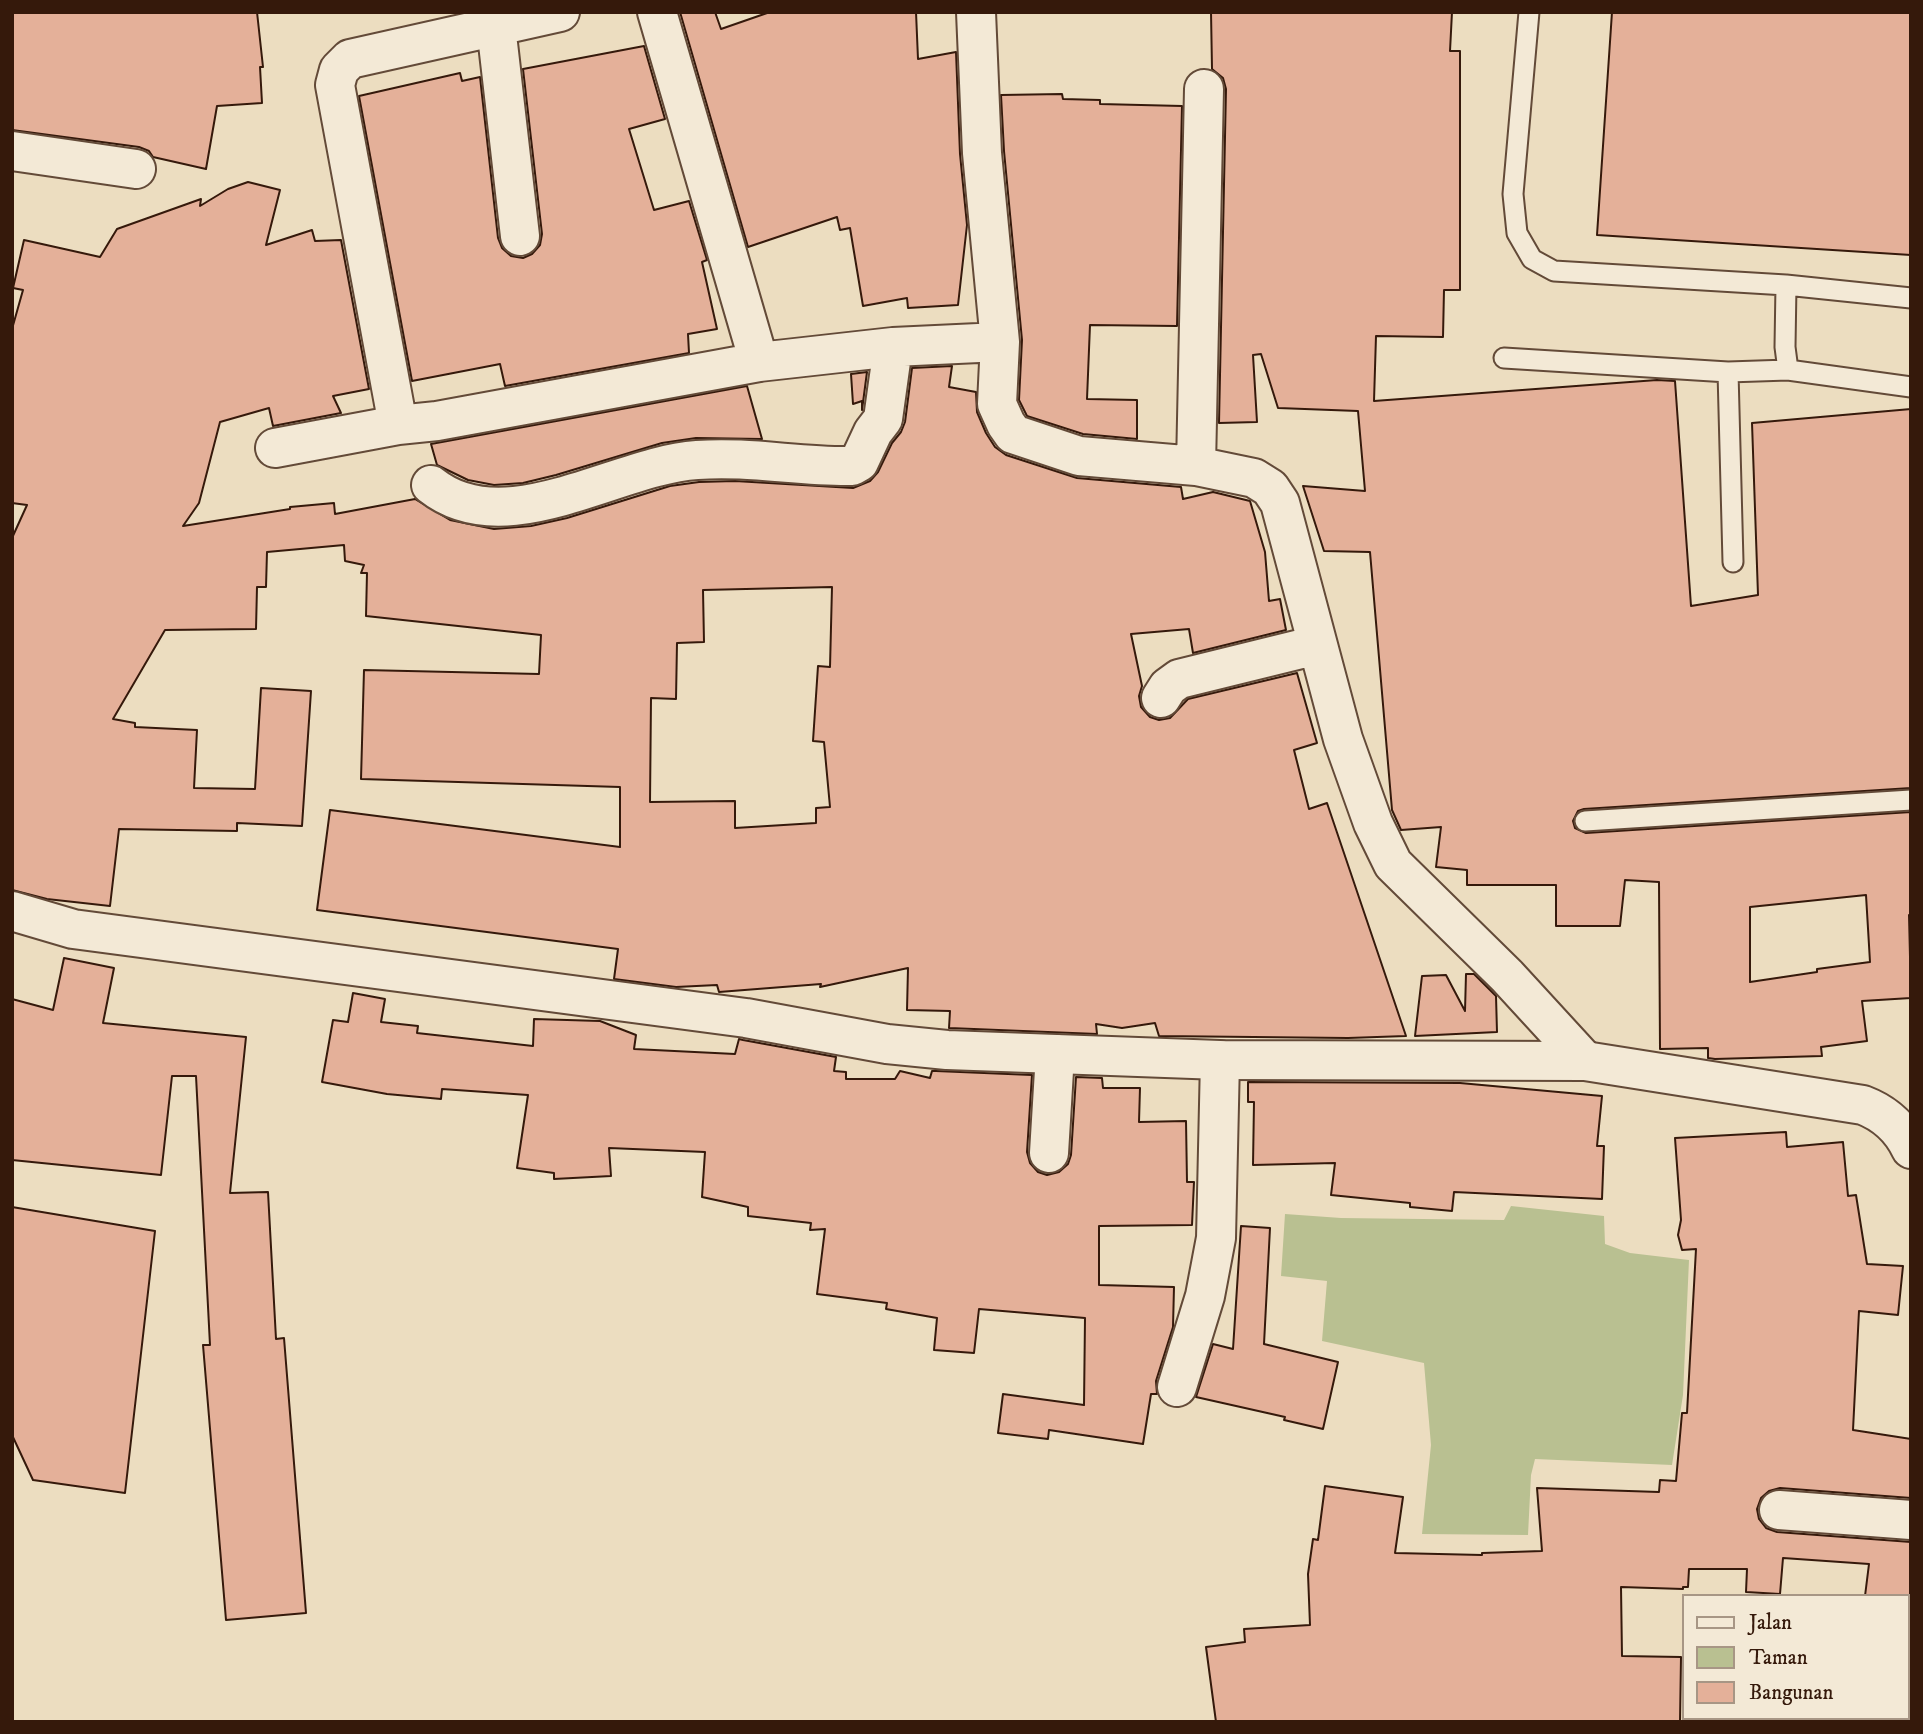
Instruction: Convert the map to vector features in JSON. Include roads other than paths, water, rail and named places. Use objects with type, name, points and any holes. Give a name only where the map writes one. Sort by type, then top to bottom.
[{"type":"street","points":[[398,425],[335,85],[339,70],[350,59],[560,12]]},
{"type":"street","points":[[657,12],[759,362]]},
{"type":"street","points":[[976,12],[982,153],[1000,342],[997,404],[1002,416],[1013,434],[1079,456],[1196,466],[1255,478],[1270,488],[1280,503],[1343,739],[1373,823],[1394,864],[1507,976],[1585,1061]]},
{"type":"street","points":[[496,26],[520,236]]},
{"type":"street","points":[[1196,466],[1204,89]]},
{"type":"street","points":[[12,151],[136,169]]},
{"type":"street","points":[[275,448],[759,362],[893,347],[1000,342]]},
{"type":"street","points":[[431,485],[451,497],[471,504],[510,507],[695,460],[743,459],[852,466],[859,462],[873,432],[883,419],[893,347]]},
{"type":"street","points":[[1161,698],[1168,687],[1179,679],[1317,645]]},
{"type":"street","points":[[12,911],[73,929],[746,1018],[887,1044],[947,1050],[1220,1060],[1585,1061],[1863,1105],[1877,1111],[1900,1130],[1911,1149]]},
{"type":"street","points":[[1049,1153],[1055,1054]]},
{"type":"street","points":[[1177,1387],[1205,1296],[1216,1238],[1220,1060]]},
{"type":"street","points":[[1779,1510],[1911,1520]]},
{"type":"lane","points":[[1529,12],[1513,194],[1517,233],[1532,259],[1554,271],[1786,285],[1911,298]]},
{"type":"lane","points":[[1786,285],[1785,347],[1788,370]]},
{"type":"lane","points":[[1504,359],[1728,372],[1788,370],[1911,387]]},
{"type":"lane","points":[[1728,372],[1733,562]]},
{"type":"lane","points":[[1585,821],[1911,800]]}]
